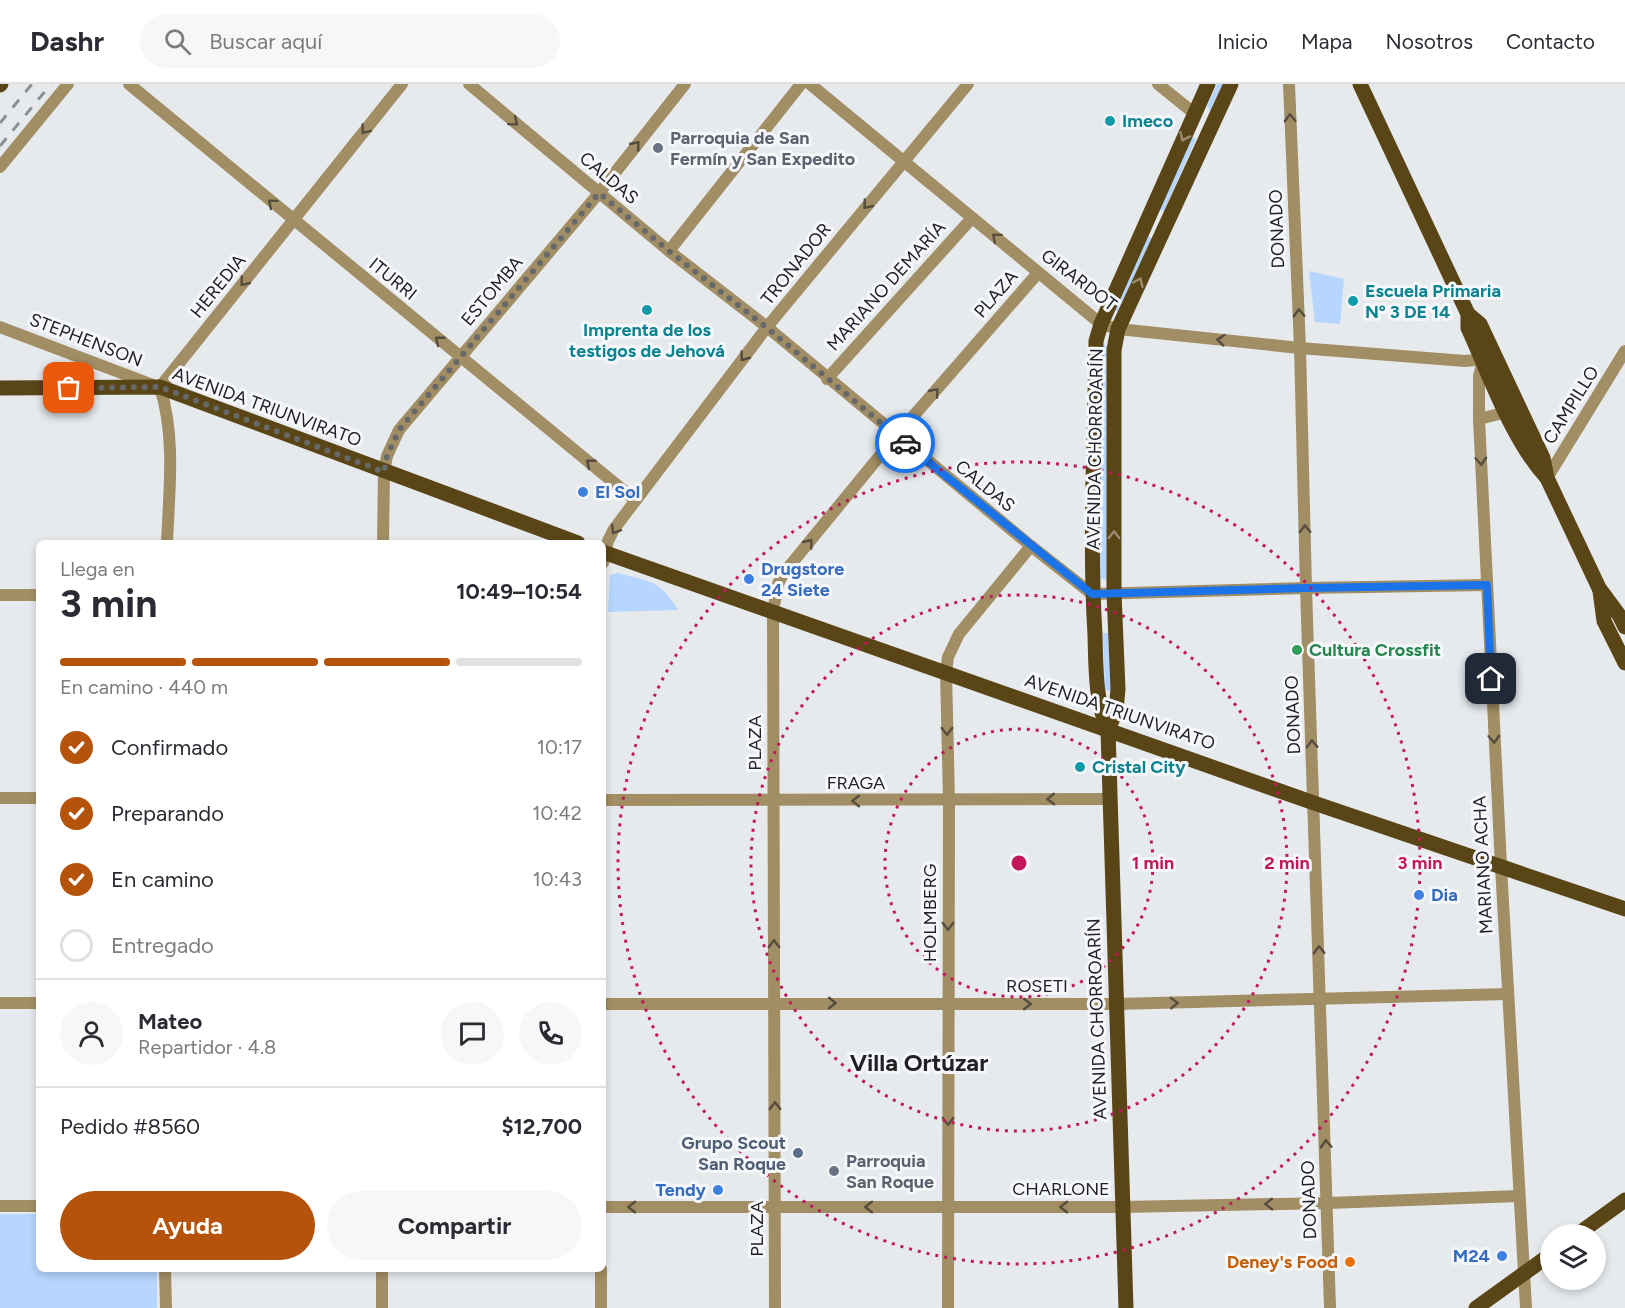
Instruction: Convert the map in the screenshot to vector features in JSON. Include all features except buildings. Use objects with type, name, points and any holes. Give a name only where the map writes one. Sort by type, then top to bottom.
[{"type":"main road","name":"AVENIDA CHORROARÍN","points":[[1125,1308],[1108,730],[1101,712],[1098,691],[1092,594],[1096,340],[1101,324],[1208,84]]},
{"type":"main road","name":"AVENIDA CHORROARÍN","points":[[1108,730],[1116,711],[1118,689],[1114,593],[1114,350],[1118,329],[1231,84]]},
{"type":"main road","points":[[1360,84],[1468,314],[1480,324],[1507,412],[1533,462],[1547,478]]},
{"type":"main road","points":[[1195,114],[1213,124]]},
{"type":"main road","points":[[1147,220],[1164,228]]},
{"type":"main road","points":[[1489,359],[1543,458],[1547,478],[1599,588],[1625,627]]},
{"type":"main road","name":"AVENIDA TRIUNVIRATO","points":[[0,388],[160,387],[570,540]]},
{"type":"main road","name":"AVENIDA TRIUNVIRATO","points":[[606,557],[773,611],[1314,803],[1625,909]]},
{"type":"main road","points":[[1599,588],[1604,621],[1624,657]]},
{"type":"main road","points":[[1592,1224],[1625,1200]]},
{"type":"main road","points":[[1476,1308],[1540,1262]]},
{"type":"street","points":[[0,167],[68,84]]},
{"type":"street","name":"ITURRI","points":[[129,84],[635,500]]},
{"type":"street","name":"HEREDIA","points":[[160,387],[402,84]]},
{"type":"street","name":"CALDAS","points":[[469,84],[669,251],[766,327],[1092,594]]},
{"type":"street","name":"ESTOMBA","points":[[383,540],[384,472],[387,456],[399,430],[599,193],[685,84]]},
{"type":"street","points":[[669,251],[801,84]]},
{"type":"street","name":"GIRARDOT","points":[[810,84],[1101,324],[1118,329],[1300,348],[1403,357],[1489,359]]},
{"type":"street","name":"TRONADOR","points":[[606,551],[614,529],[766,327],[968,84]]},
{"type":"street","points":[[1158,84],[1195,114]]},
{"type":"street","name":"DONADO","points":[[1289,84],[1300,348],[1330,1308]]},
{"type":"street","name":"MARIANO DEMARÍA","points":[[827,379],[972,218]]},
{"type":"street","name":"PLAZA","points":[[775,1308],[773,611],[778,584],[783,574],[897,436],[1038,273]]},
{"type":"street","name":"STEPHENSON","points":[[0,327],[160,387]]},
{"type":"street","name":"CAMPILLO","points":[[1547,478],[1625,351]]},
{"type":"street","name":"MARIANO ACHA","points":[[1489,359],[1478,390],[1479,419],[1526,1308]]},
{"type":"street","points":[[160,387],[166,405],[170,438],[167,540]]},
{"type":"street","points":[[1479,419],[1507,412]]},
{"type":"street","name":"HOLMBERG","points":[[948,1308],[946,672],[948,657],[959,634],[1031,546]]},
{"type":"street","points":[[1092,594],[1487,585]]},
{"type":"street","points":[[0,595],[36,595]]},
{"type":"street","points":[[0,798],[36,798]]},
{"type":"street","name":"FRAGA","points":[[606,800],[1110,799]]},
{"type":"street","name":"ROSETI","points":[[606,1004],[1116,1004],[1508,994]]},
{"type":"street","points":[[0,1003],[36,1003]]},
{"type":"street","name":"CHARLONE","points":[[606,1207],[1122,1207],[1519,1196]]},
{"type":"street","points":[[0,1206],[36,1206]]},
{"type":"street","points":[[165,1272],[166,1308]]},
{"type":"street","points":[[382,1272],[382,1308]]},
{"type":"street","points":[[601,1272],[601,1308]]},
{"type":"shaded area","points":[[1217,84],[1226,84],[1213,111],[1210,111],[1207,106]]},
{"type":"shaded area","points":[[1189,136],[1196,139],[1164,211],[1158,209]]},
{"type":"shaded area","points":[[1147,235],[1152,239],[1120,313],[1113,309]]},
{"type":"shaded area","points":[[1309,271],[1344,279],[1340,324],[1315,322]]},
{"type":"shaded area","points":[[1101,343],[1109,348],[1108,580],[1100,579]]},
{"type":"shaded area","points":[[618,573],[646,580],[660,587],[678,610],[608,612],[610,575]]},
{"type":"shaded area","points":[[1103,633],[1111,633],[1113,691],[1105,690]]},
{"type":"shaded area","points":[[0,1214],[36,1214],[36,1272],[157,1272],[157,1308],[0,1308]]},
{"type":"railway","points":[[0,123],[32,84]]},
{"type":"railway","points":[[0,146],[51,84]]},
{"type":"way so far","points":[[69,388],[160,387],[384,472],[387,456],[399,430],[599,193],[766,327],[905,443]]},
{"type":"place","name":"Imeco","points":[[1110,121]]},
{"type":"place","name":"Parroquia de San Fermín y San Expedito","points":[[658,148]]},
{"type":"place","name":"Escuela Primaria Nº 3 DE 14","points":[[1353,301]]},
{"type":"place","name":"Imprenta de los testigos de Jehová","points":[[647,310]]},
{"type":"place","name":"El Sol","points":[[583,492]]},
{"type":"place","name":"Drugstore 24 Siete","points":[[749,579]]},
{"type":"place","name":"Cultura Crossfit","points":[[1297,650]]},
{"type":"place","name":"Cristal City","points":[[1080,767]]},
{"type":"place","name":"Dia","points":[[1419,895]]},
{"type":"place","name":"Grupo Scout San Roque","points":[[798,1153]]},
{"type":"place","name":"Parroquia San Roque","points":[[834,1171]]},
{"type":"place","name":"Tendy","points":[[718,1190]]},
{"type":"place","name":"M24","points":[[1502,1256]]},
{"type":"place","name":"Deney's Food","points":[[1350,1262]]},
{"type":"district","name":"Villa Ortúzar","points":[[919,1063]]},
{"type":"route","points":[[905,443],[1092,594],[1487,585],[1491,679]]}]
